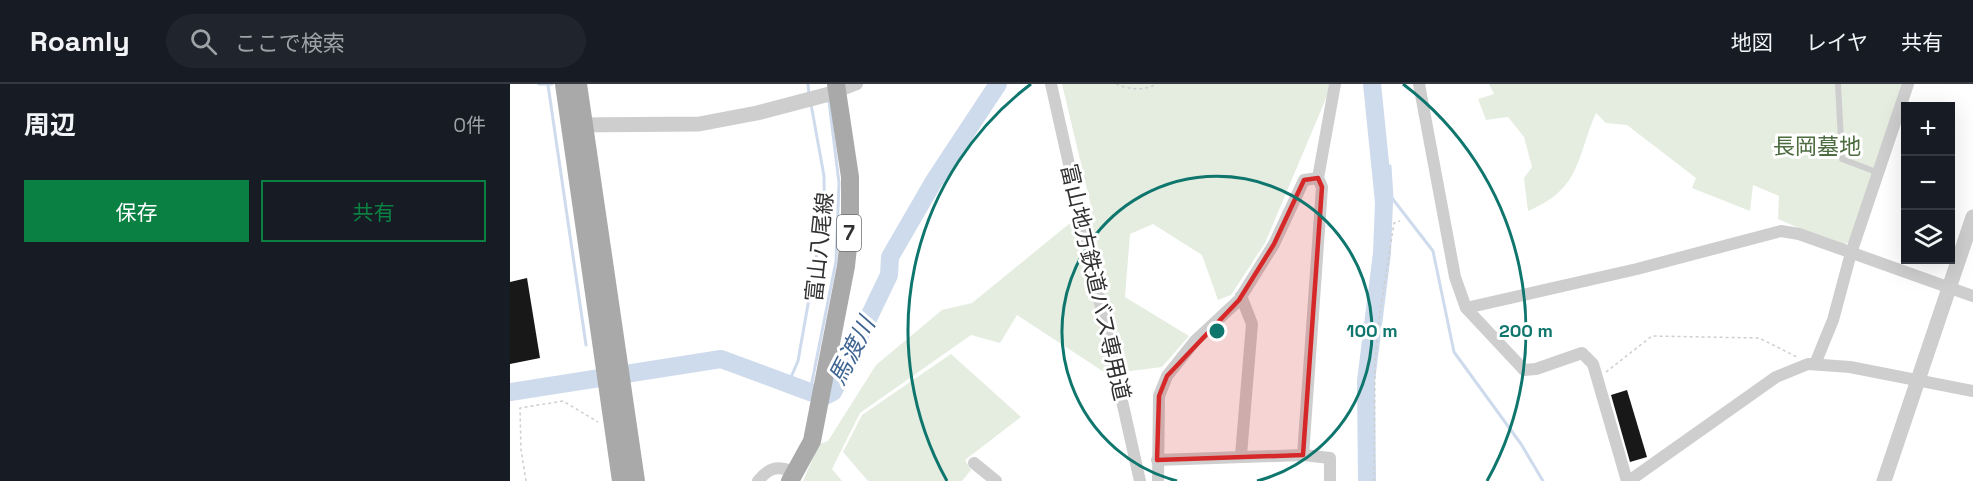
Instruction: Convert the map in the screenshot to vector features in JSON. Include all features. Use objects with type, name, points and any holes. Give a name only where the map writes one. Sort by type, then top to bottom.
[{"type":"main road","points":[[564,84],[577,125]]},
{"type":"main road","points":[[578,84],[577,125],[610,357],[636,481]]},
{"type":"main road","name":"富山八尾線","points":[[793,477],[812,441],[846,266],[850,229],[850,177],[836,88]]},
{"type":"main road","points":[[616,392],[621,481]]},
{"type":"street","points":[[577,125],[699,124],[757,113],[836,88],[857,84]]},
{"type":"street","name":"富山地方鉄道バス専用道","points":[[1051,84],[1140,481]]},
{"type":"street","points":[[1302,455],[1322,187],[1318,178],[1335,84]]},
{"type":"street","points":[[1419,84],[1455,278],[1466,308],[1524,370],[1536,369],[1582,353],[1593,364],[1628,481],[1776,376],[1812,364],[1850,367],[1973,391]]},
{"type":"street","points":[[1812,364],[1833,320],[1851,253],[1908,84]]},
{"type":"street","points":[[1158,481],[1159,396],[1167,376],[1195,341],[1241,297],[1274,244],[1304,180],[1318,178]]},
{"type":"street","points":[[1884,481],[1973,217]]},
{"type":"street","points":[[1466,308],[1637,269],[1781,231],[1799,234],[1973,296]]},
{"type":"street","points":[[1241,297],[1252,324],[1241,455]]},
{"type":"street","points":[[1157,460],[1241,455],[1302,455],[1330,458],[1330,481]]},
{"type":"street","points":[[974,463],[996,481]]},
{"type":"street","points":[[758,481],[766,470],[778,466],[793,477]]},
{"type":"lane","points":[[1838,84],[1842,159],[1879,173]]},
{"type":"path","points":[[1116,84],[1126,89],[1148,89],[1157,84]]},
{"type":"path","points":[[1374,481],[1375,362],[1378,319],[1394,223],[1400,221]]},
{"type":"path","points":[[1599,378],[1652,336],[1759,338],[1812,364]]},
{"type":"path","points":[[526,481],[521,450],[520,408],[563,401],[599,422]]},
{"type":"highlighted area","points":[[1318,178],[1322,187],[1303,455],[1157,460],[1159,396],[1167,376],[1239,300],[1274,244],[1304,180]]},
{"type":"green space","points":[[1062,84],[1329,84],[1327,96],[1265,243],[1231,295],[1218,300],[1202,255],[1153,224],[1130,234],[1125,297],[1189,336],[1162,367],[1107,374],[1017,315],[1000,343],[971,335],[860,413],[832,469],[842,481],[803,481],[819,444],[828,441],[876,365],[942,310],[972,303],[1091,206]]},
{"type":"green space","name":"長岡墓地","points":[[1489,84],[1904,84],[1850,242],[1840,246],[1778,219],[1779,196],[1753,185],[1750,211],[1692,188],[1696,178],[1627,125],[1606,123],[1596,113],[1580,158],[1568,182],[1558,193],[1528,211],[1524,178],[1532,167],[1524,137],[1508,117],[1486,120],[1478,99],[1494,94]]},
{"type":"green space","points":[[951,354],[1021,417],[965,460],[971,470],[962,481],[868,481],[843,452],[862,415]]},
{"type":"building","points":[[527,278],[540,358],[510,364],[510,282]]},
{"type":"building","points":[[1627,390],[1647,457],[1630,462],[1611,395]]},
{"type":"waterway","points":[[539,84],[552,84]]},
{"type":"waterway","points":[[808,84],[809,94]]},
{"type":"waterway","name":"馬渡川","points":[[510,392],[721,359],[810,392],[825,396],[833,392],[889,275],[890,257],[934,181],[998,84]]},
{"type":"waterway","points":[[1367,481],[1366,381],[1382,253],[1384,202],[1372,84]]},
{"type":"waterway","points":[[548,85],[586,345]]},
{"type":"waterway","points":[[810,392],[836,261],[839,183],[829,101]]},
{"type":"waterway","points":[[788,384],[798,361],[819,242],[825,238],[824,176],[811,104]]},
{"type":"waterway","points":[[1380,166],[1390,166],[1392,198],[1433,251],[1454,352],[1521,444],[1543,481]]}]
